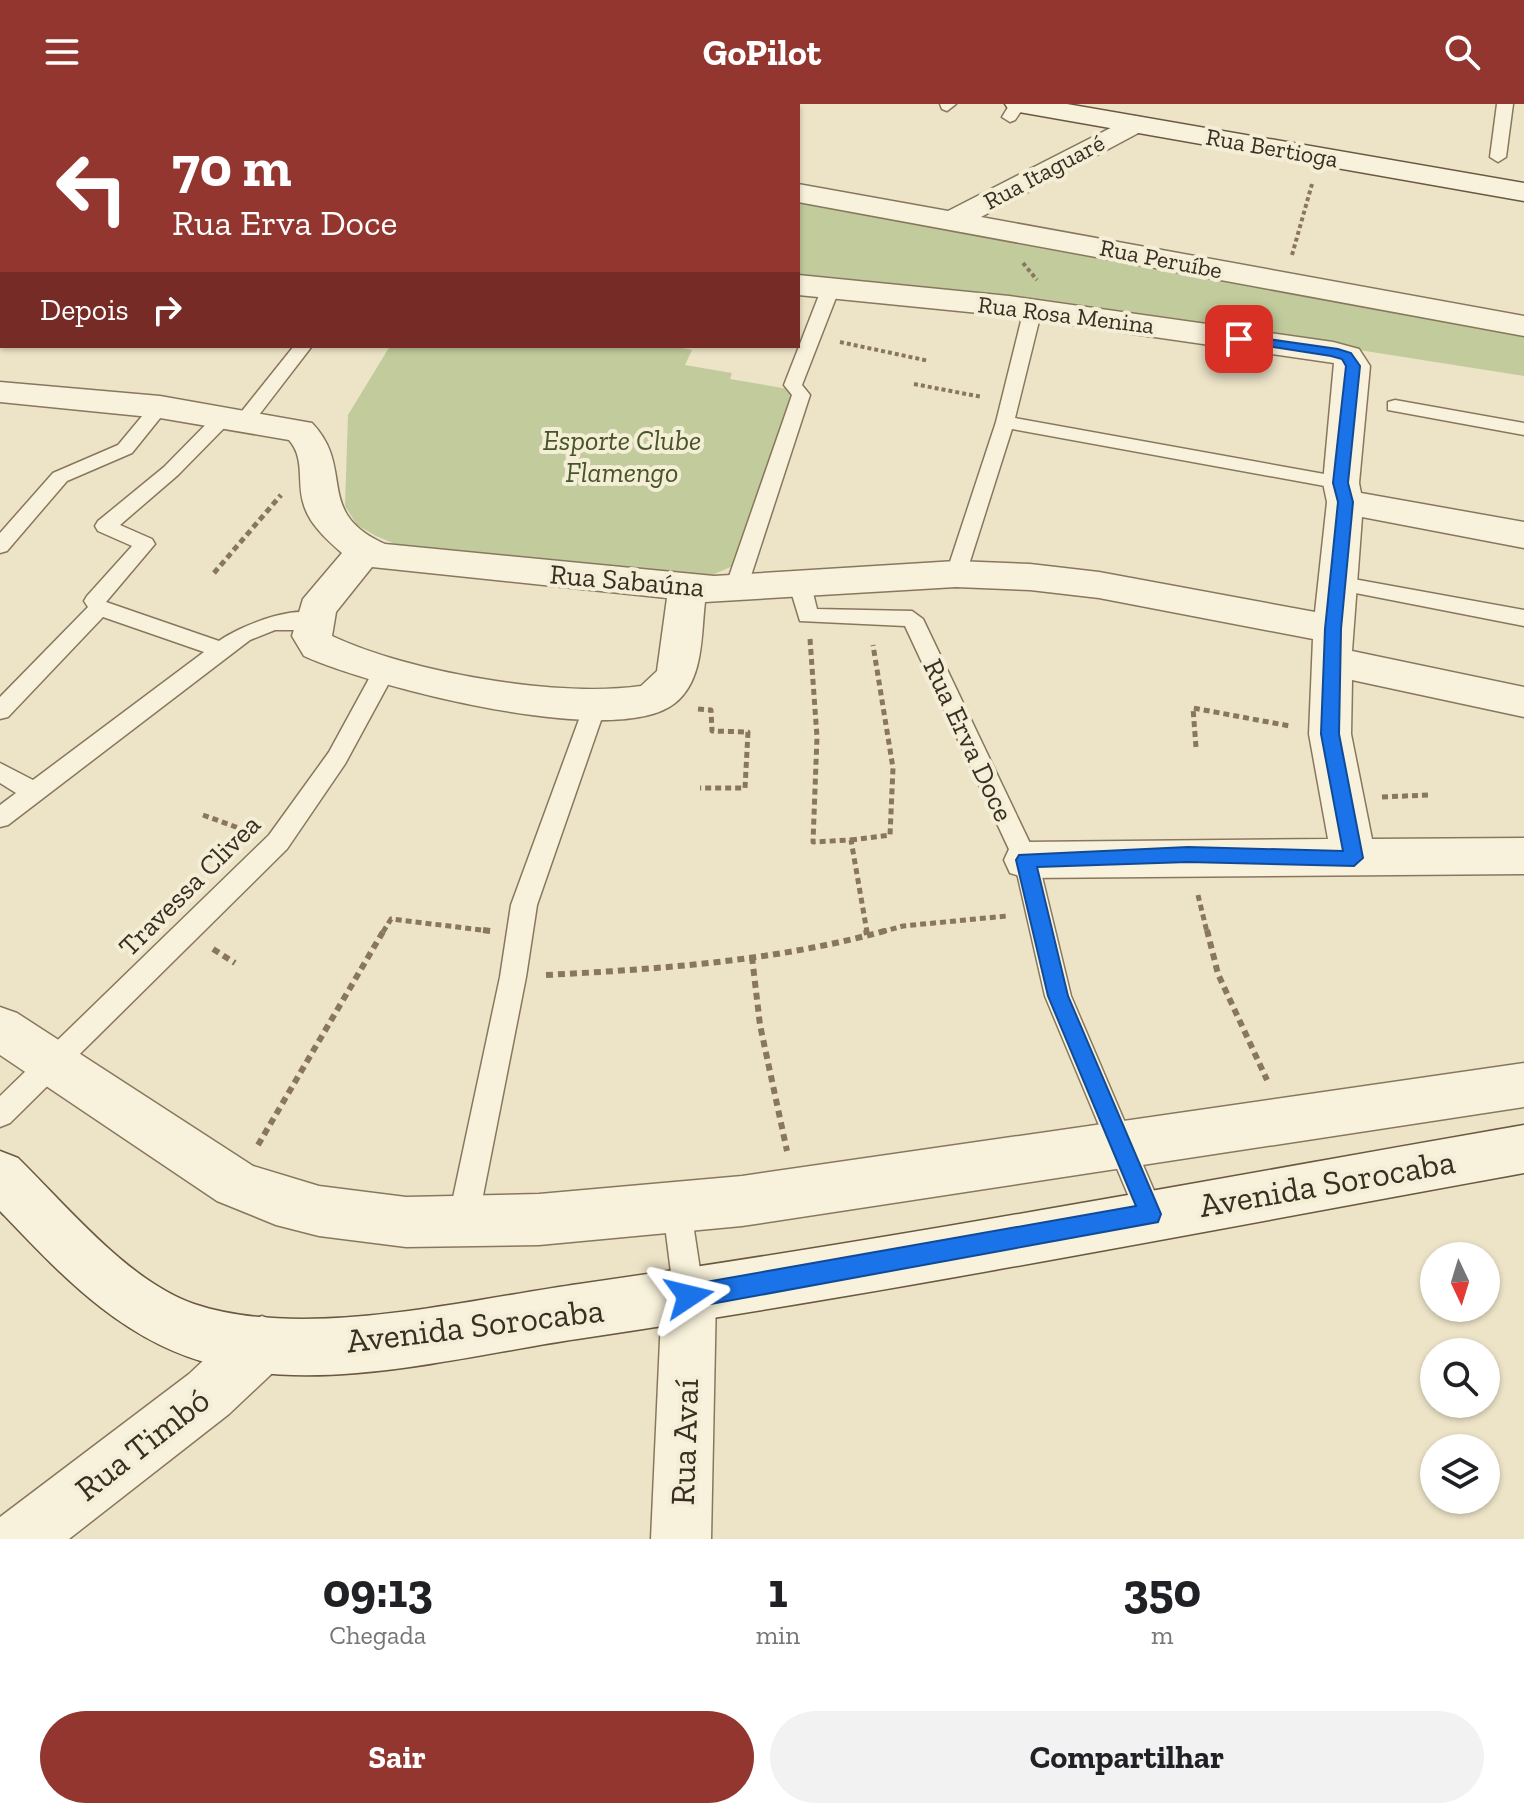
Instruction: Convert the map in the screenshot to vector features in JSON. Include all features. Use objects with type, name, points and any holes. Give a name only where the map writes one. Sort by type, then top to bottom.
[{"type":"street","name":"Rua Bertioga","points":[[1016,108],[1134,124],[1524,192]]},
{"type":"street","name":"Rua Itaguaré","points":[[954,220],[1134,124]]},
{"type":"street","name":"Rua Peruíbe","points":[[800,193],[1524,326]]},
{"type":"street","name":"Rua Rosa Menina","points":[[800,285],[1042,310],[1347,356],[1353,366],[1343,492]]},
{"type":"street","points":[[0,392],[160,407],[300,431],[313,443],[317,454],[322,504],[337,527],[364,552],[317,609],[312,636],[318,646],[385,670],[473,690],[596,703],[635,702],[663,692],[677,671],[688,586]]},
{"type":"street","points":[[1354,858],[1330,734],[1343,492],[1524,535]]},
{"type":"street","name":"Rua Sabaúna","points":[[364,552],[407,560],[736,588],[804,600],[956,574],[1079,582],[1333,645],[1524,702]]},
{"type":"street","points":[[1026,860],[1188,854],[1354,858],[1524,856]]},
{"type":"street","points":[[0,1028],[235,1184],[268,1200],[317,1214],[393,1221],[507,1222],[677,1210],[797,1195],[1524,1085]]},
{"type":"street","name":"Avenida Sorocaba","points":[[0,1175],[98,1272],[132,1300],[184,1328],[220,1339],[315,1345],[689,1296],[1524,1149]]},
{"type":"street","name":"Rua Avaí","points":[[681,1539],[689,1296]]},
{"type":"street","name":"Rua Timbó","points":[[20,1539],[209,1394],[262,1344]]},
{"type":"lane","points":[[1498,157],[1505,104]]},
{"type":"lane","points":[[736,588],[801,395],[793,385],[830,290]]},
{"type":"lane","points":[[956,574],[1042,310]]},
{"type":"lane","points":[[222,650],[99,608],[95,601],[145,544],[105,526],[234,418],[301,348]]},
{"type":"lane","points":[[1395,406],[1524,429]]},
{"type":"lane","points":[[0,546],[60,477],[125,449],[160,407]]},
{"type":"lane","points":[[1005,422],[1343,492]]},
{"type":"lane","points":[[1337,583],[1524,618]]},
{"type":"lane","name":"Rua Erva Doce","points":[[804,600],[867,617],[912,619],[1026,860],[1036,914],[1058,996],[1150,1214]]},
{"type":"lane","points":[[0,711],[99,608]]},
{"type":"lane","points":[[0,818],[259,625],[315,622]]},
{"type":"lane","name":"Travessa Clivea","points":[[0,1114],[278,842],[337,758],[385,670]]},
{"type":"lane","points":[[463,1221],[513,977],[524,905],[596,703]]},
{"type":"lane","points":[[0,772],[34,792]]},
{"type":"lane","points":[[677,1210],[689,1296]]},
{"type":"path","points":[[1285,282],[1320,156]]},
{"type":"path","points":[[1009,230],[1004,241],[1054,300],[1042,310]]},
{"type":"path","points":[[811,338],[929,361]]},
{"type":"path","points":[[914,384],[1010,402]]},
{"type":"path","points":[[214,573],[317,454]]},
{"type":"path","points":[[804,600],[817,737],[813,842],[890,835],[894,802],[886,709],[867,617]]},
{"type":"path","points":[[663,692],[680,707],[711,710],[712,731],[748,732],[745,788],[700,788]]},
{"type":"path","points":[[1196,747],[1193,708],[1330,734]]},
{"type":"path","points":[[203,815],[278,842]]},
{"type":"path","points":[[851,840],[867,935]]},
{"type":"path","points":[[1188,854],[1218,974],[1286,1121]]},
{"type":"path","points":[[513,977],[674,968],[838,944],[903,926],[1036,914]]},
{"type":"path","points":[[235,1184],[391,919],[458,929],[519,932]]},
{"type":"path","points":[[752,957],[760,1025],[797,1195]]},
{"type":"green space","points":[[800,202],[1524,334],[1524,376],[1021,297],[800,274]]},
{"type":"green space","name":"Esporte Clube Flamengo","points":[[389,348],[682,348],[692,350],[685,365],[732,373],[730,379],[794,390],[735,565],[712,575],[395,544],[376,536],[357,525],[345,506],[348,415]]},
{"type":"route","points":[[689,1296],[1150,1214],[1058,996],[1036,914],[1026,860],[1188,854],[1254,858],[1354,858],[1330,734],[1333,629],[1345,502],[1341,483],[1353,366],[1347,356],[1333,352],[1239,339]]}]
